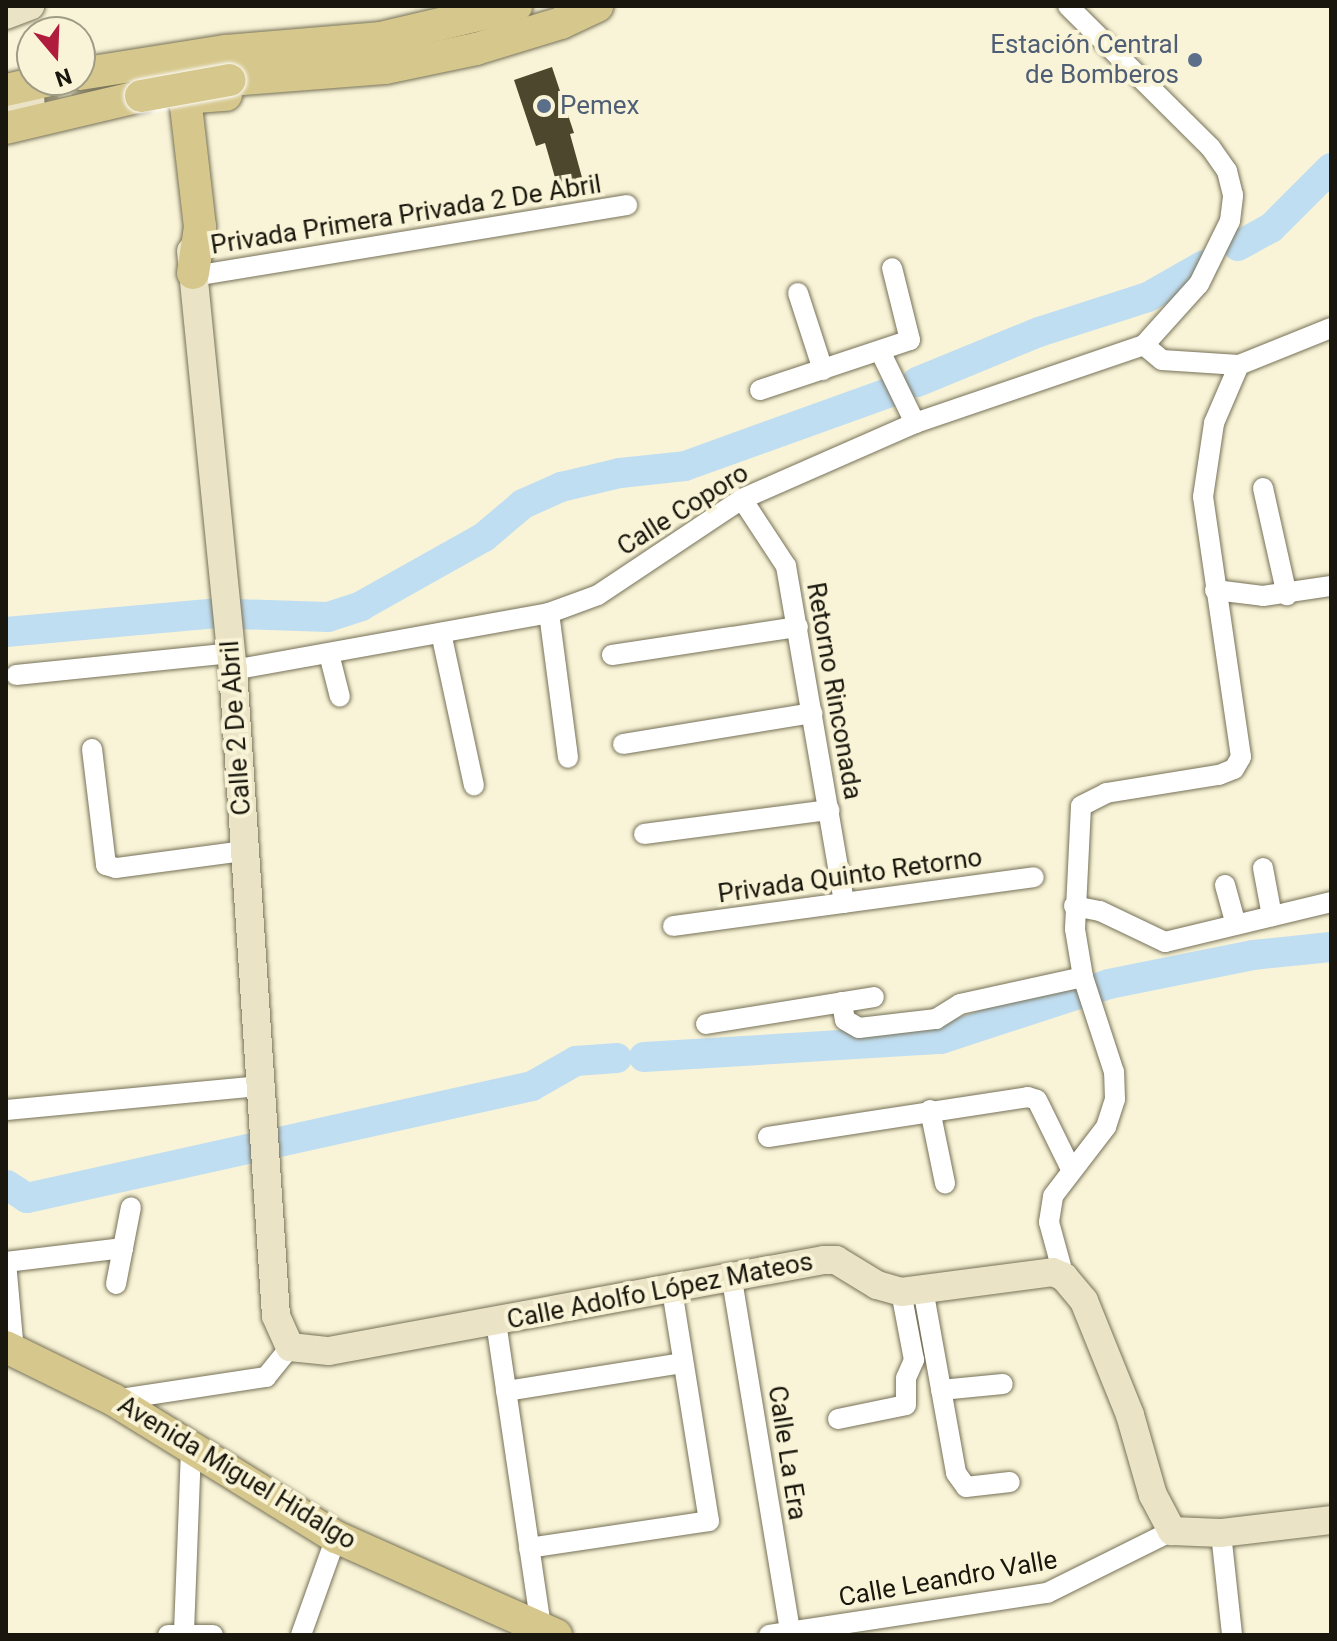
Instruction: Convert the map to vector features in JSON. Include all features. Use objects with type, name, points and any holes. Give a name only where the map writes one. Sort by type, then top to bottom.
[{"type":"main road","points":[[6,15],[30,6]]},
{"type":"main road","points":[[96,71],[226,51],[381,38],[516,6]]},
{"type":"main road","points":[[194,274],[200,227],[185,114],[190,100],[288,88],[476,49],[561,23],[597,6]]},
{"type":"main road","points":[[6,128],[141,96],[230,80],[385,68]]},
{"type":"main road","name":"Calle 2 De Abril","points":[[173,107],[194,274],[232,662],[276,1316],[290,1347]]},
{"type":"main road","name":"Calle Adolfo López Mateos","points":[[290,1347],[329,1351],[836,1260],[877,1285],[912,1290],[1040,1273],[1064,1277]]},
{"type":"main road","points":[[1064,1277],[1084,1301],[1130,1415],[1153,1495],[1172,1531],[1221,1533],[1331,1520]]},
{"type":"main road","name":"Avenida Miguel Hidalgo","points":[[10,1349],[114,1400],[191,1452],[336,1537],[549,1632]]},
{"type":"street","points":[[1068,6],[1210,147],[1227,171],[1233,195],[1230,221],[1205,275],[1144,345],[1162,360],[1239,365],[1331,328]]},
{"type":"street","name":"Privada Primera Privada 2 De Abril","points":[[194,274],[627,205]]},
{"type":"street","points":[[760,390],[881,353],[910,340],[892,268]]},
{"type":"street","points":[[798,293],[823,370]]},
{"type":"street","name":"Calle Coporo","points":[[16,675],[329,654],[549,613],[598,595],[742,499],[915,423],[1144,345]]},
{"type":"street","points":[[881,353],[915,423]]},
{"type":"street","points":[[1064,1277],[1049,1222],[1053,1196],[1106,1127],[1115,1099],[1114,1072],[1095,1004],[1083,977],[1074,906],[1081,806],[1092,796],[1219,775],[1234,769],[1241,757],[1203,497],[1205,458],[1239,365]]},
{"type":"street","points":[[1263,488],[1287,595]]},
{"type":"street","name":"Retorno Rinconada","points":[[742,499],[782,558],[798,627],[844,903]]},
{"type":"street","points":[[1215,590],[1287,595],[1331,586]]},
{"type":"street","points":[[549,613],[568,758]]},
{"type":"street","points":[[612,655],[798,627]]},
{"type":"street","points":[[441,633],[474,785]]},
{"type":"street","points":[[329,654],[340,697]]},
{"type":"street","points":[[623,744],[812,713]]},
{"type":"street","points":[[92,749],[106,865],[244,851]]},
{"type":"street","points":[[644,834],[829,810]]},
{"type":"street","points":[[1263,868],[1272,916]]},
{"type":"street","name":"Privada Quinto Retorno","points":[[673,926],[1034,877]]},
{"type":"street","points":[[1225,885],[1236,925]]},
{"type":"street","points":[[1074,906],[1100,911],[1165,942],[1331,902]]},
{"type":"street","points":[[842,1002],[850,1027],[936,1019],[960,1004],[1083,977]]},
{"type":"street","points":[[706,1024],[874,997]]},
{"type":"street","points":[[6,1110],[259,1086]]},
{"type":"street","points":[[768,1137],[1028,1097],[1037,1100],[1071,1169]]},
{"type":"street","points":[[930,1110],[945,1183]]},
{"type":"street","points":[[116,1284],[131,1207]]},
{"type":"street","points":[[10,1349],[6,1262],[123,1248]]},
{"type":"street","name":"Calle La Era","points":[[732,1280],[790,1633]]},
{"type":"street","points":[[912,1290],[941,1390],[962,1484],[1010,1482]]},
{"type":"street","points":[[838,1419],[906,1405],[906,1378],[914,1360],[912,1290]]},
{"type":"street","points":[[529,1548],[709,1521],[672,1291]]},
{"type":"street","points":[[496,1322],[529,1548],[549,1632]]},
{"type":"street","points":[[114,1400],[266,1377],[290,1347]]},
{"type":"street","points":[[506,1391],[683,1363]]},
{"type":"street","points":[[941,1390],[1003,1384]]},
{"type":"street","points":[[191,1452],[176,1633],[213,1635]]},
{"type":"street","name":"Calle Leandro Valle","points":[[769,1635],[1047,1593],[1172,1531]]},
{"type":"street","points":[[1221,1533],[1232,1635]]},
{"type":"street","points":[[301,1635],[336,1537]]},
{"type":"building","name":"Pemex","points":[[552,67],[574,133],[570,134],[583,181],[558,188],[545,143],[536,146],[514,80]]},
{"type":"waterway","points":[[1238,246],[1271,228],[1331,168]]},
{"type":"waterway","points":[[917,382],[1039,332],[1148,297],[1204,265]]},
{"type":"waterway","points":[[236,614],[328,617],[361,606],[484,537],[523,504],[561,487],[620,473],[685,466],[891,392]]},
{"type":"waterway","points":[[6,632],[217,613]]},
{"type":"waterway","points":[[644,1057],[941,1039],[1109,984],[1253,955],[1331,947]]},
{"type":"waterway","points":[[7,1185],[27,1198],[532,1086],[576,1061],[617,1058]]},
{"type":"tunnel","points":[[30,101],[135,80]]},
{"type":"place","name":"Estación Central de Bomberos","points":[[1195,60]]},
{"type":"place","name":"Pemex","points":[[544,106]]}]
